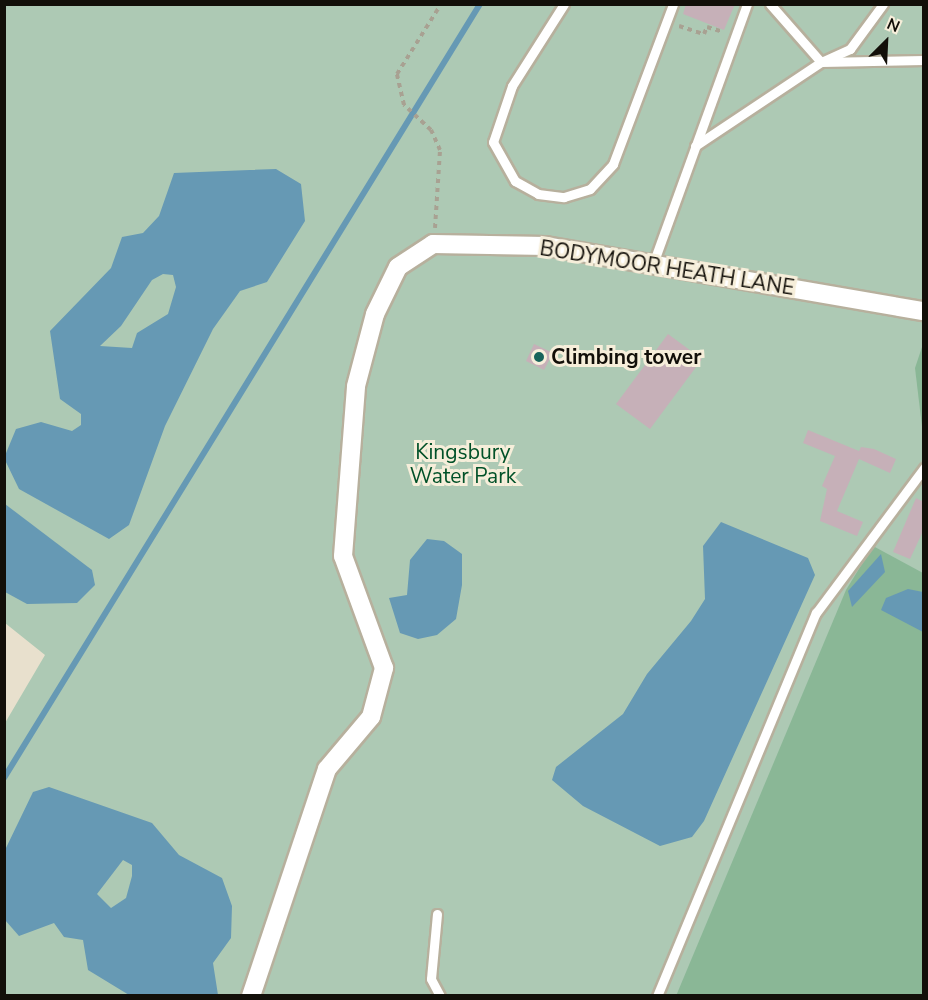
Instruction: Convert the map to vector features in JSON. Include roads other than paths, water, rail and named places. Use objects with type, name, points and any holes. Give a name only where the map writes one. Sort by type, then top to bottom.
[{"type":"street","name":"BODYMOOR HEATH LANE","points":[[251,996],[327,769],[371,717],[384,668],[344,556],[356,386],[375,314],[398,267],[433,243],[546,246],[600,258],[654,261],[924,311]]},
{"type":"lane","points":[[564,4],[512,86],[493,142],[515,181],[538,194],[564,197],[590,189],[613,164],[673,4]]},
{"type":"lane","points":[[654,261],[747,4]]},
{"type":"lane","points":[[770,4],[821,62],[924,60]]},
{"type":"lane","points":[[695,146],[821,62],[850,49],[883,4]]},
{"type":"lane","points":[[657,996],[816,613],[924,468]]},
{"type":"lane","points":[[437,914],[431,979],[440,996]]},
{"type":"water","points":[[276,169],[301,184],[305,221],[267,282],[240,291],[213,329],[165,426],[129,525],[109,539],[19,489],[4,458],[16,429],[41,422],[72,431],[81,425],[81,414],[60,399],[50,331],[111,268],[122,237],[143,233],[159,216],[174,173]],"holes":[[[163,274],[173,275],[176,287],[168,314],[137,333],[132,348],[100,346],[121,326],[152,280]]]},
{"type":"water","points":[[5,504],[92,570],[95,585],[77,603],[27,604],[5,592]]},
{"type":"water","points":[[721,522],[808,558],[815,575],[704,821],[692,837],[660,846],[583,806],[552,780],[556,767],[623,714],[647,674],[691,621],[705,599],[703,546]]},
{"type":"water","points":[[427,539],[444,541],[462,554],[462,585],[456,619],[437,635],[418,639],[400,633],[389,598],[407,595],[410,560]]},
{"type":"water","points":[[881,554],[885,572],[852,607],[848,591]]},
{"type":"water","points":[[908,589],[923,592],[923,632],[881,610],[886,598]]},
{"type":"water","points":[[49,787],[152,823],[179,855],[222,878],[232,906],[231,938],[213,963],[218,995],[129,995],[88,970],[83,940],[64,937],[54,923],[19,936],[5,920],[5,850],[33,792]],"holes":[[[123,860],[132,865],[132,876],[126,898],[111,908],[97,894]]]},
{"type":"waterway","points":[[4,778],[480,4]]},
{"type":"place","name":"Climbing tower","points":[[539,357]]},
{"type":"park label","name":"Kingsbury Water Park","points":[[463,464]]}]
